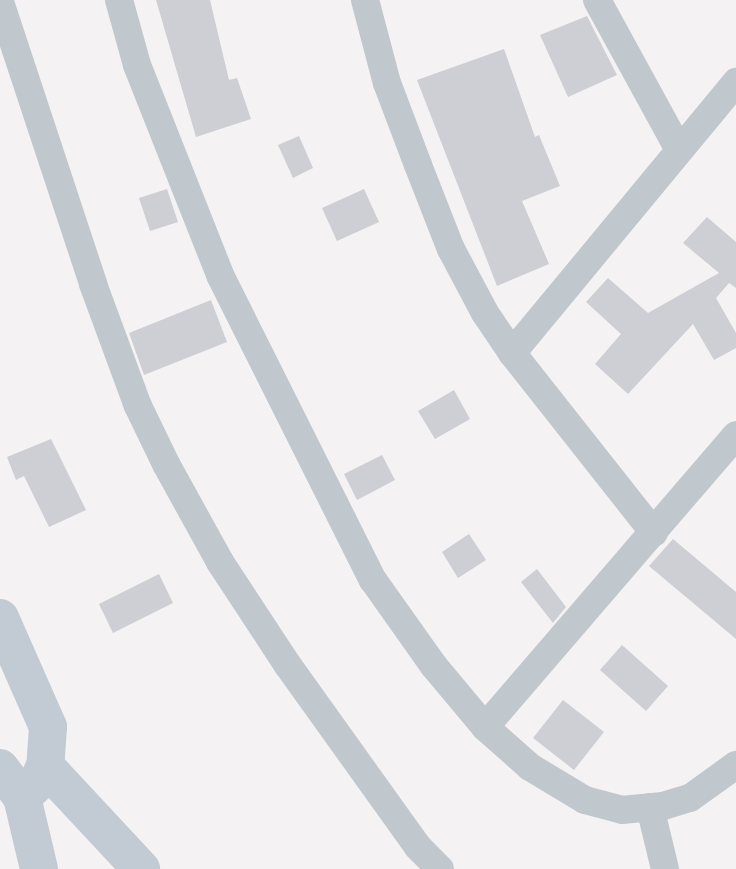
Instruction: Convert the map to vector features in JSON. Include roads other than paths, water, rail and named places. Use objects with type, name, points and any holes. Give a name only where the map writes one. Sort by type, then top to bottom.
[{"type":"main road","points":[[0,618],[9,660],[48,727],[45,766],[141,869]]},
{"type":"main road","points":[[39,869],[11,783],[45,766]]},
{"type":"street","points":[[119,0],[137,65],[220,275],[334,507],[403,626],[485,727],[530,767],[585,800],[622,810],[690,798],[736,765]]},
{"type":"street","points":[[365,0],[387,83],[451,248],[512,354],[654,533]]},
{"type":"street","points":[[597,0],[678,148]]},
{"type":"street","points":[[0,2],[98,296],[138,406],[166,464],[219,562],[287,664],[418,847],[440,869]]},
{"type":"street","points":[[512,354],[678,148],[736,82]]},
{"type":"street","points":[[485,727],[736,435]]},
{"type":"street","points":[[650,807],[665,869]]}]
